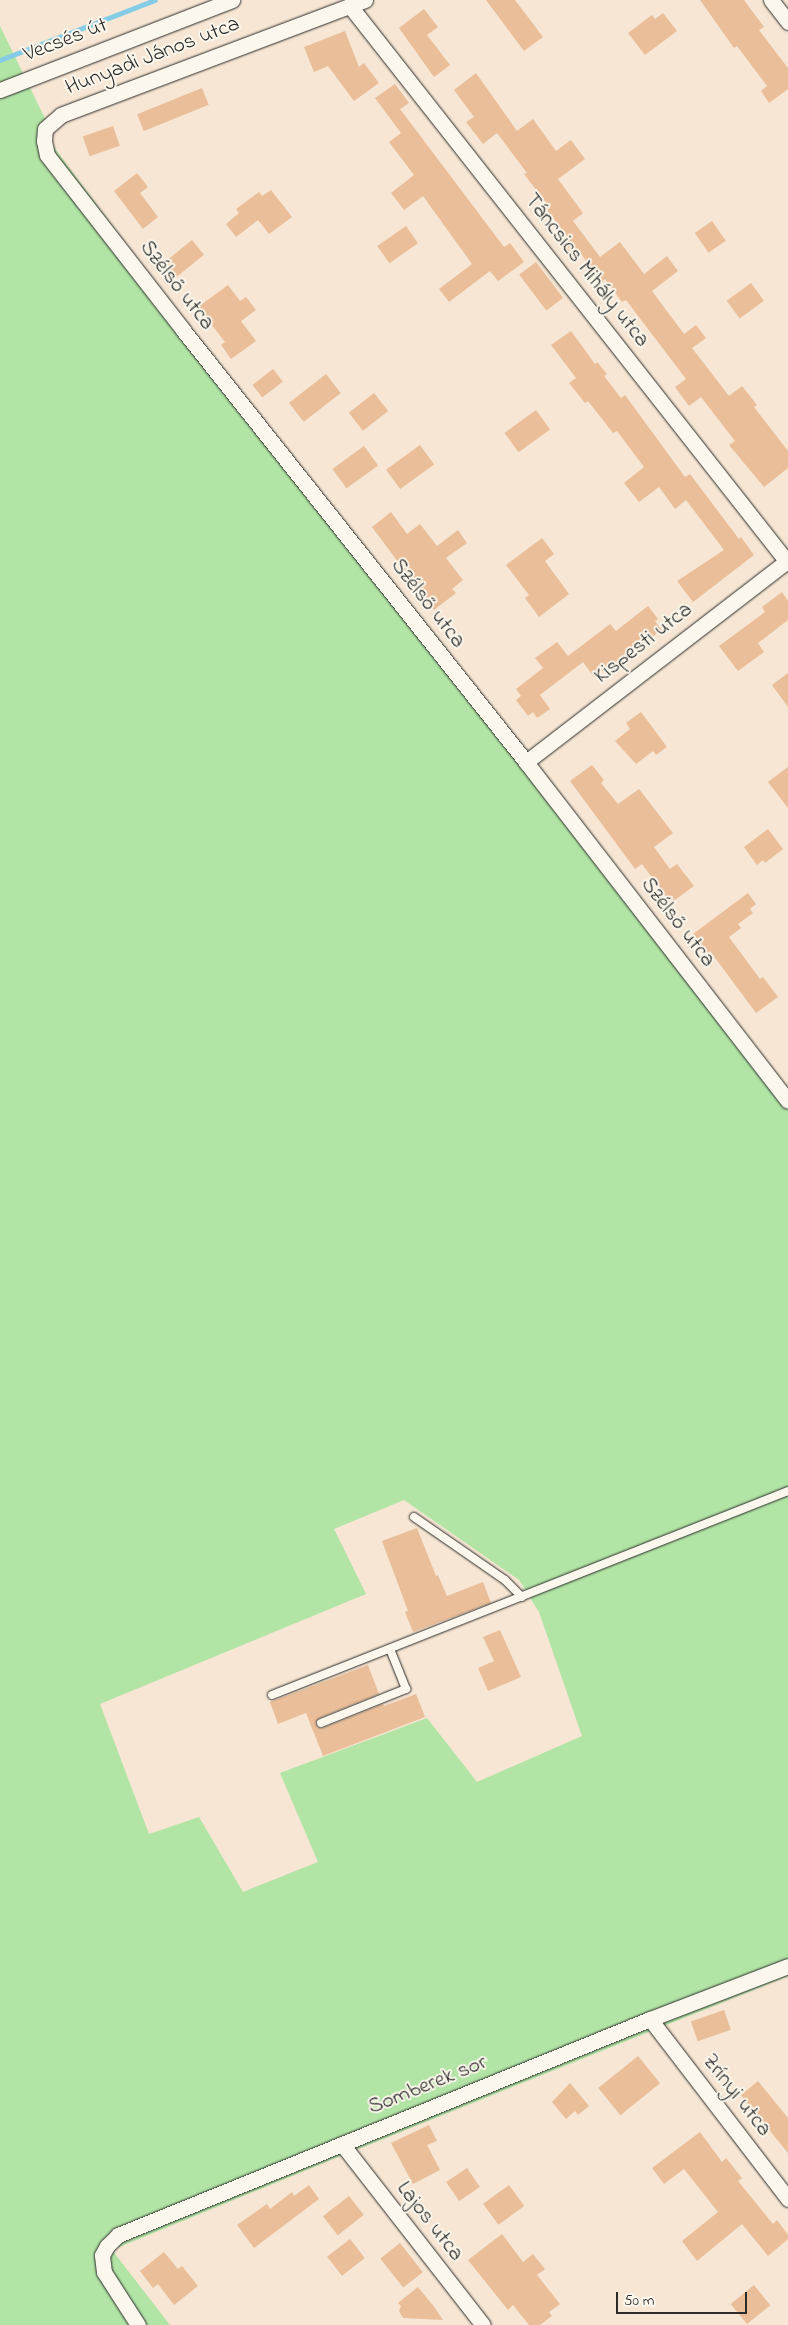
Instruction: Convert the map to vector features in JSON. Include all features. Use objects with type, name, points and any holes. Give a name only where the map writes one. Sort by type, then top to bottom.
[{"type":"street","name":"Vecsés út","points":[[0,90],[232,0]]},
{"type":"street","name":"Hunyadi János utca","points":[[45,129],[61,114],[365,0]]},
{"type":"street","points":[[771,0],[788,22]]},
{"type":"street","name":"Táncsics Mihály utca","points":[[350,6],[788,562]]},
{"type":"street","name":"Szélső utca","points":[[45,129],[45,148],[52,162],[526,762],[788,1101]]},
{"type":"street","name":"Kispesti utca","points":[[526,762],[788,562]]},
{"type":"street","name":"Somberek sor","points":[[138,2325],[104,2272],[102,2264],[102,2255],[107,2246],[118,2235],[650,2019],[788,1966]]},
{"type":"street","name":"Zrínyi utca","points":[[650,2019],[788,2199]]},
{"type":"street","name":"Lajos utca","points":[[342,2144],[483,2325]]},
{"type":"lane","points":[[272,1695],[788,1491]]},
{"type":"lane","points":[[414,1517],[505,1580],[522,1597]]},
{"type":"lane","points":[[321,1723],[406,1689],[390,1649]]},
{"type":"green space","points":[[0,26],[52,133],[50,142],[156,284],[788,1092],[788,1976],[112,2250],[170,2325],[0,2325]],"holes":[[[404,1500],[519,1580],[539,1612],[582,1736],[477,1782],[427,1718],[280,1773],[318,1862],[243,1892],[199,1817],[149,1834],[100,1704],[366,1594],[334,1529]]]},
{"type":"building","points":[[486,0],[515,0],[543,37],[524,51]]},
{"type":"building","points":[[700,0],[744,0],[764,27],[759,30],[788,68],[788,89],[769,103],[761,91],[767,86],[737,46],[734,48]]},
{"type":"building","points":[[424,9],[438,27],[427,35],[450,65],[434,77],[399,28]]},
{"type":"building","points":[[663,13],[677,31],[645,55],[628,33],[652,15],[655,19]]},
{"type":"building","points":[[345,31],[359,67],[364,63],[379,83],[354,101],[328,66],[314,72],[304,47]]},
{"type":"building","points":[[476,73],[517,131],[533,119],[556,151],[571,140],[585,159],[558,179],[583,213],[573,221],[600,257],[620,242],[644,274],[667,256],[678,271],[652,291],[684,334],[696,325],[706,338],[692,348],[729,396],[742,386],[757,405],[754,407],[788,451],[788,468],[764,487],[729,445],[735,441],[701,397],[689,406],[675,387],[686,379],[626,300],[622,302],[605,279],[602,282],[578,250],[571,255],[560,241],[567,236],[547,210],[550,208],[524,174],[527,173],[497,133],[483,144],[466,122],[474,117],[454,90]]},
{"type":"building","points":[[395,84],[409,103],[400,109],[504,247],[510,243],[524,262],[498,281],[490,271],[449,302],[439,289],[472,264],[423,196],[404,210],[391,193],[414,175],[389,142],[401,133],[375,98]]},
{"type":"building","points":[[202,88],[209,105],[144,131],[137,114]]},
{"type":"building","points":[[113,126],[120,146],[90,156],[83,136]]},
{"type":"building","points":[[137,173],[148,187],[140,193],[158,217],[143,229],[114,191]]},
{"type":"building","points":[[271,190],[292,217],[269,234],[258,220],[236,237],[226,224],[239,213],[236,209],[259,192],[262,196]]},
{"type":"building","points":[[712,221],[726,241],[709,253],[695,233]]},
{"type":"building","points":[[406,226],[418,243],[389,263],[377,246]]},
{"type":"building","points":[[192,240],[204,255],[177,277],[165,262]]},
{"type":"building","points":[[536,262],[563,298],[546,311],[519,275]]},
{"type":"building","points":[[751,283],[764,301],[740,318],[727,301]]},
{"type":"building","points":[[228,285],[240,301],[246,297],[256,310],[241,321],[256,341],[231,359],[221,345],[225,342],[198,307]]},
{"type":"building","points":[[571,331],[595,364],[597,362],[607,374],[604,376],[621,398],[625,395],[685,477],[690,474],[739,539],[741,537],[754,555],[693,602],[677,581],[724,550],[686,500],[675,509],[659,487],[639,502],[624,483],[644,467],[617,431],[613,433],[588,401],[585,403],[569,383],[576,378],[551,345]]},
{"type":"building","points":[[273,369],[283,382],[262,398],[253,385]]},
{"type":"building","points":[[326,374],[341,393],[304,422],[289,403]]},
{"type":"building","points":[[374,393],[388,411],[363,431],[349,413]]},
{"type":"building","points":[[536,410],[550,429],[519,452],[504,433]]},
{"type":"building","points":[[420,445],[434,464],[400,489],[386,470]]},
{"type":"building","points":[[364,446],[378,465],[347,488],[332,469]]},
{"type":"building","points":[[391,512],[407,534],[420,524],[437,546],[458,530],[467,543],[446,558],[463,580],[452,589],[456,593],[434,610],[372,527]]},
{"type":"building","points":[[542,538],[554,554],[545,561],[569,594],[539,617],[525,598],[529,595],[506,565]]},
{"type":"building","points":[[782,592],[788,601],[788,620],[758,643],[764,652],[738,671],[719,646],[765,612],[762,607]]},
{"type":"building","points":[[648,606],[658,619],[655,621],[662,630],[594,677],[583,662],[540,695],[550,709],[537,718],[533,712],[528,716],[516,700],[521,696],[516,689],[543,668],[535,658],[557,642],[568,656],[610,624],[616,631]]},
{"type":"building","points":[[788,673],[788,707],[772,685]]},
{"type":"building","points":[[641,712],[667,747],[656,755],[653,751],[636,764],[615,741],[630,729],[626,723]]},
{"type":"building","points":[[592,765],[604,780],[601,783],[618,804],[639,789],[673,833],[654,847],[670,869],[677,864],[694,886],[671,903],[642,864],[635,869],[570,781]]},
{"type":"building","points":[[788,767],[788,808],[768,782]]},
{"type":"building","points":[[768,829],[783,849],[765,863],[763,860],[757,865],[744,847]]},
{"type":"building","points":[[748,893],[756,904],[750,909],[753,913],[738,924],[741,928],[729,937],[760,979],[763,977],[778,997],[756,1013],[710,951],[707,953],[693,934]]},
{"type":"building","points":[[417,1528],[436,1576],[438,1575],[447,1596],[483,1582],[491,1603],[413,1632],[405,1612],[408,1611],[382,1541]]},
{"type":"building","points":[[500,1630],[521,1677],[488,1691],[478,1668],[494,1661],[483,1637]]},
{"type":"building","points":[[368,1665],[379,1694],[319,1718],[316,1722],[317,1727],[323,1728],[383,1704],[384,1706],[416,1694],[425,1717],[323,1756],[306,1713],[278,1724],[270,1702]]},
{"type":"building","points":[[724,2010],[731,2030],[698,2041],[691,2021]]},
{"type":"building","points":[[638,2056],[660,2083],[620,2115],[598,2088]]},
{"type":"building","points":[[758,2081],[788,2118],[788,2153],[741,2095]]},
{"type":"building","points":[[570,2083],[589,2106],[578,2115],[575,2111],[566,2119],[552,2102]]},
{"type":"building","points":[[429,2125],[437,2141],[427,2145],[440,2170],[413,2184],[391,2143]]},
{"type":"building","points":[[700,2132],[722,2162],[726,2158],[742,2178],[738,2181],[773,2224],[777,2220],[788,2235],[788,2239],[768,2256],[742,2224],[697,2261],[682,2241],[718,2212],[684,2169],[664,2184],[652,2168]]},
{"type":"building","points":[[467,2168],[480,2187],[459,2201],[446,2182]]},
{"type":"building","points":[[309,2185],[319,2199],[254,2248],[237,2225],[267,2204],[270,2209],[292,2192],[294,2196]]},
{"type":"building","points":[[509,2185],[524,2206],[498,2225],[483,2204]]},
{"type":"building","points":[[349,2196],[364,2215],[338,2235],[323,2216]]},
{"type":"building","points":[[502,2234],[523,2262],[533,2254],[545,2269],[537,2275],[560,2304],[549,2312],[552,2316],[540,2325],[529,2325],[513,2305],[508,2310],[468,2260]]},
{"type":"building","points":[[350,2239],[365,2258],[342,2276],[327,2257]]},
{"type":"building","points":[[400,2243],[423,2272],[403,2288],[380,2258]]},
{"type":"building","points":[[164,2252],[178,2269],[182,2266],[198,2286],[174,2305],[158,2284],[153,2288],[140,2271]]},
{"type":"building","points":[[754,2285],[770,2305],[747,2324],[731,2304]]},
{"type":"building","points":[[418,2287],[443,2320],[403,2318],[399,2311],[401,2306],[398,2303]]},
{"type":"waterway","points":[[0,60],[155,0]]}]
